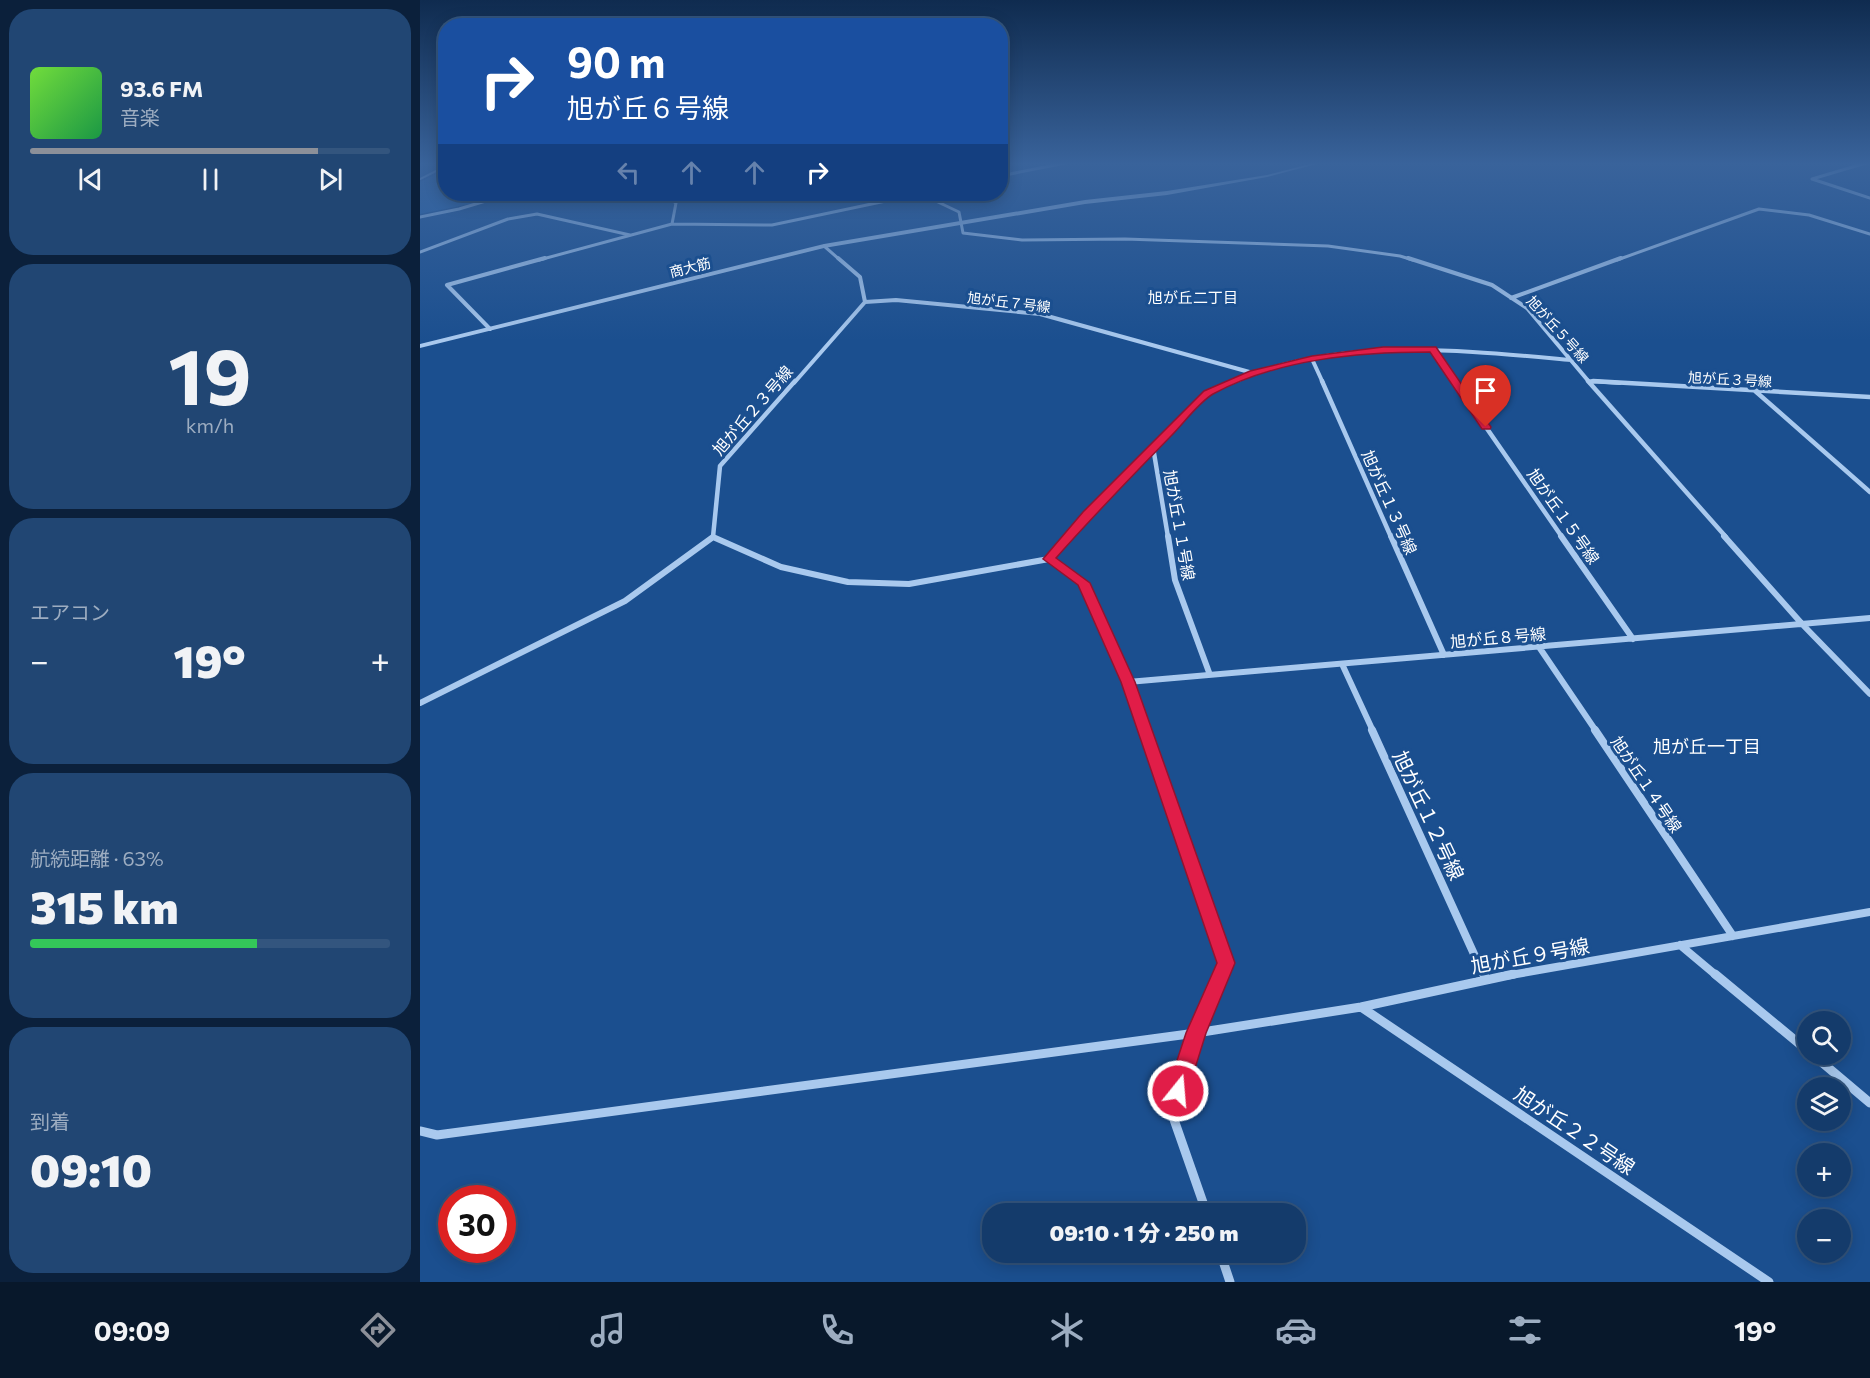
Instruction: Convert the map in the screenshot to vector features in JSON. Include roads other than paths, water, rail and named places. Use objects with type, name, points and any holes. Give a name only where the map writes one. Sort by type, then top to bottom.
[{"type":"street","points":[[420,252],[500,222]]},
{"type":"street","points":[[572,222],[630,235]]},
{"type":"street","points":[[490,329],[447,285],[672,224],[771,225],[786,222]]},
{"type":"street","name":"商大筋","points":[[420,346],[824,246],[960,222]]},
{"type":"street","name":"旭が丘５号線","points":[[960,222],[963,233],[1022,240],[1125,239],[1328,246],[1400,256],[1492,285],[1527,308],[1588,381],[1803,625],[1870,694]]},
{"type":"street","points":[[1511,298],[1723,222]]},
{"type":"street","points":[[1831,222],[1870,234]]},
{"type":"street","points":[[824,246],[860,277],[865,303]]},
{"type":"street","name":"旭が丘７号線","points":[[865,303],[897,300],[1040,314],[1253,373]]},
{"type":"street","name":"旭が丘２３号線","points":[[713,537],[720,466],[865,303]]},
{"type":"street","points":[[420,703],[625,601],[713,537],[781,567],[848,582],[909,584],[1049,559],[1087,515],[1208,393],[1253,373],[1312,359],[1383,350],[1432,349],[1572,360]]},
{"type":"street","name":"旭が丘１５号線","points":[[1432,349],[1633,639]]},
{"type":"street","name":"旭が丘１３号線","points":[[1312,359],[1444,655]]},
{"type":"street","name":"旭が丘３号線","points":[[1588,381],[1870,397]]},
{"type":"street","points":[[1754,390],[1870,492]]},
{"type":"street","name":"旭が丘１１号線","points":[[1153,447],[1175,580],[1210,675]]},
{"type":"street","points":[[1049,559],[1083,583],[1128,682],[1226,963],[1196,1033],[1171,1111],[1203,1203]]},
{"type":"street","name":"旭が丘８号線","points":[[1128,682],[1870,618]]},
{"type":"street","name":"旭が丘１４号線","points":[[1539,647],[1733,936]]},
{"type":"street","name":"旭が丘１２号線","points":[[1342,664],[1485,979]]},
{"type":"street","name":"旭が丘９号線","points":[[420,1131],[437,1135],[1196,1033],[1362,1007],[1485,979],[1870,912]]},
{"type":"street","points":[[1680,945],[1797,1042]]},
{"type":"street","name":"旭が丘２２号線","points":[[1362,1007],[1769,1282]]},
{"type":"street","points":[[1825,1065],[1870,1103]]},
{"type":"street","points":[[1224,1263],[1230,1282]]},
{"type":"district","name":"旭が丘二丁目","points":[[1193,297]]},
{"type":"district","name":"旭が丘一丁目","points":[[1707,746]]}]
